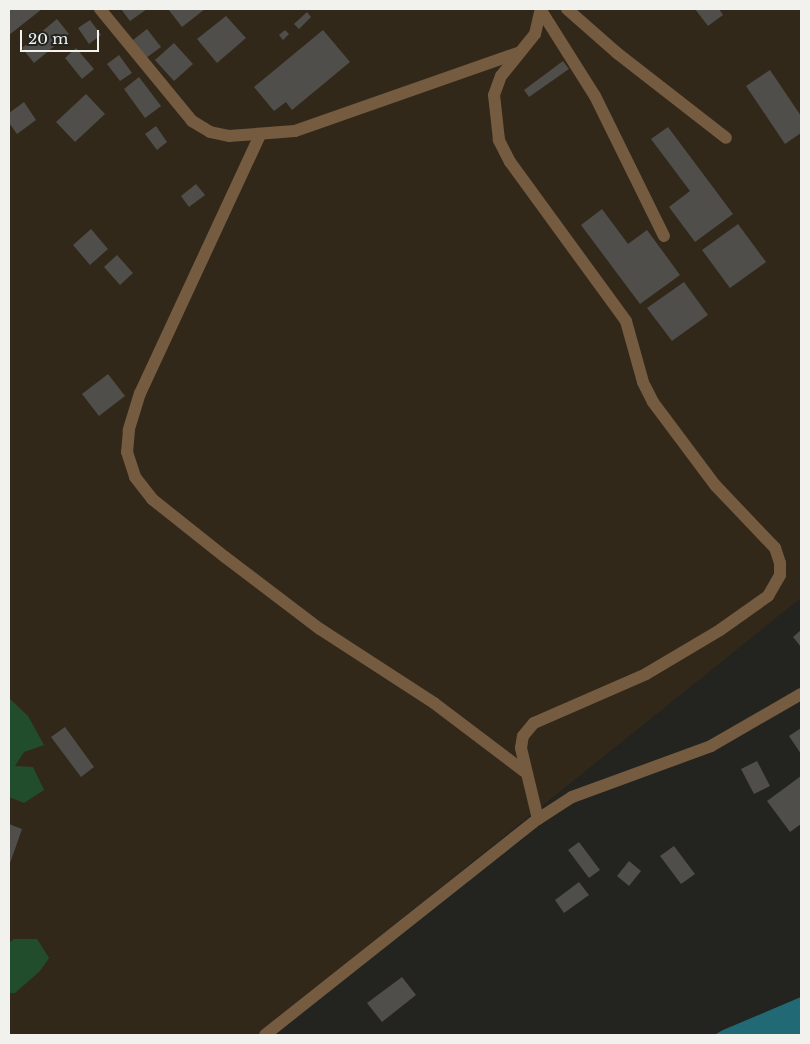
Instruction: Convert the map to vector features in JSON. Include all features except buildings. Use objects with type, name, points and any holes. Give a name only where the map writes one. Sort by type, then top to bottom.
[{"type":"street","points":[[100,9],[192,121],[210,132],[229,136],[260,135],[295,130],[345,116],[522,52]]},
{"type":"street","points":[[567,9],[617,53],[726,138]]},
{"type":"street","points":[[538,819],[524,771],[521,748],[523,736],[534,723],[646,674],[720,630],[768,596],[780,576],[780,563],[775,548],[715,485],[653,402],[642,382],[626,321],[510,162],[499,140],[494,95],[501,76],[535,34],[542,10]]},
{"type":"street","points":[[542,10],[595,96],[664,236]]},
{"type":"street","points":[[260,135],[140,393],[129,430],[127,452],[135,477],[152,499],[240,569],[320,629],[434,703],[524,771]]},
{"type":"street","points":[[265,1035],[538,819],[572,797],[609,781],[711,746],[801,694]]},
{"type":"shaded area","points":[[9,9],[801,9],[801,598],[257,1035],[9,1035]]},
{"type":"green space","points":[[10,699],[28,716],[44,745],[24,752],[15,766],[33,767],[44,790],[24,803],[9,797]]},
{"type":"green space","points":[[14,939],[37,939],[49,958],[40,971],[15,993],[9,993],[9,943]]},
{"type":"water","points":[[801,997],[801,1035],[714,1035],[723,1030]]}]
